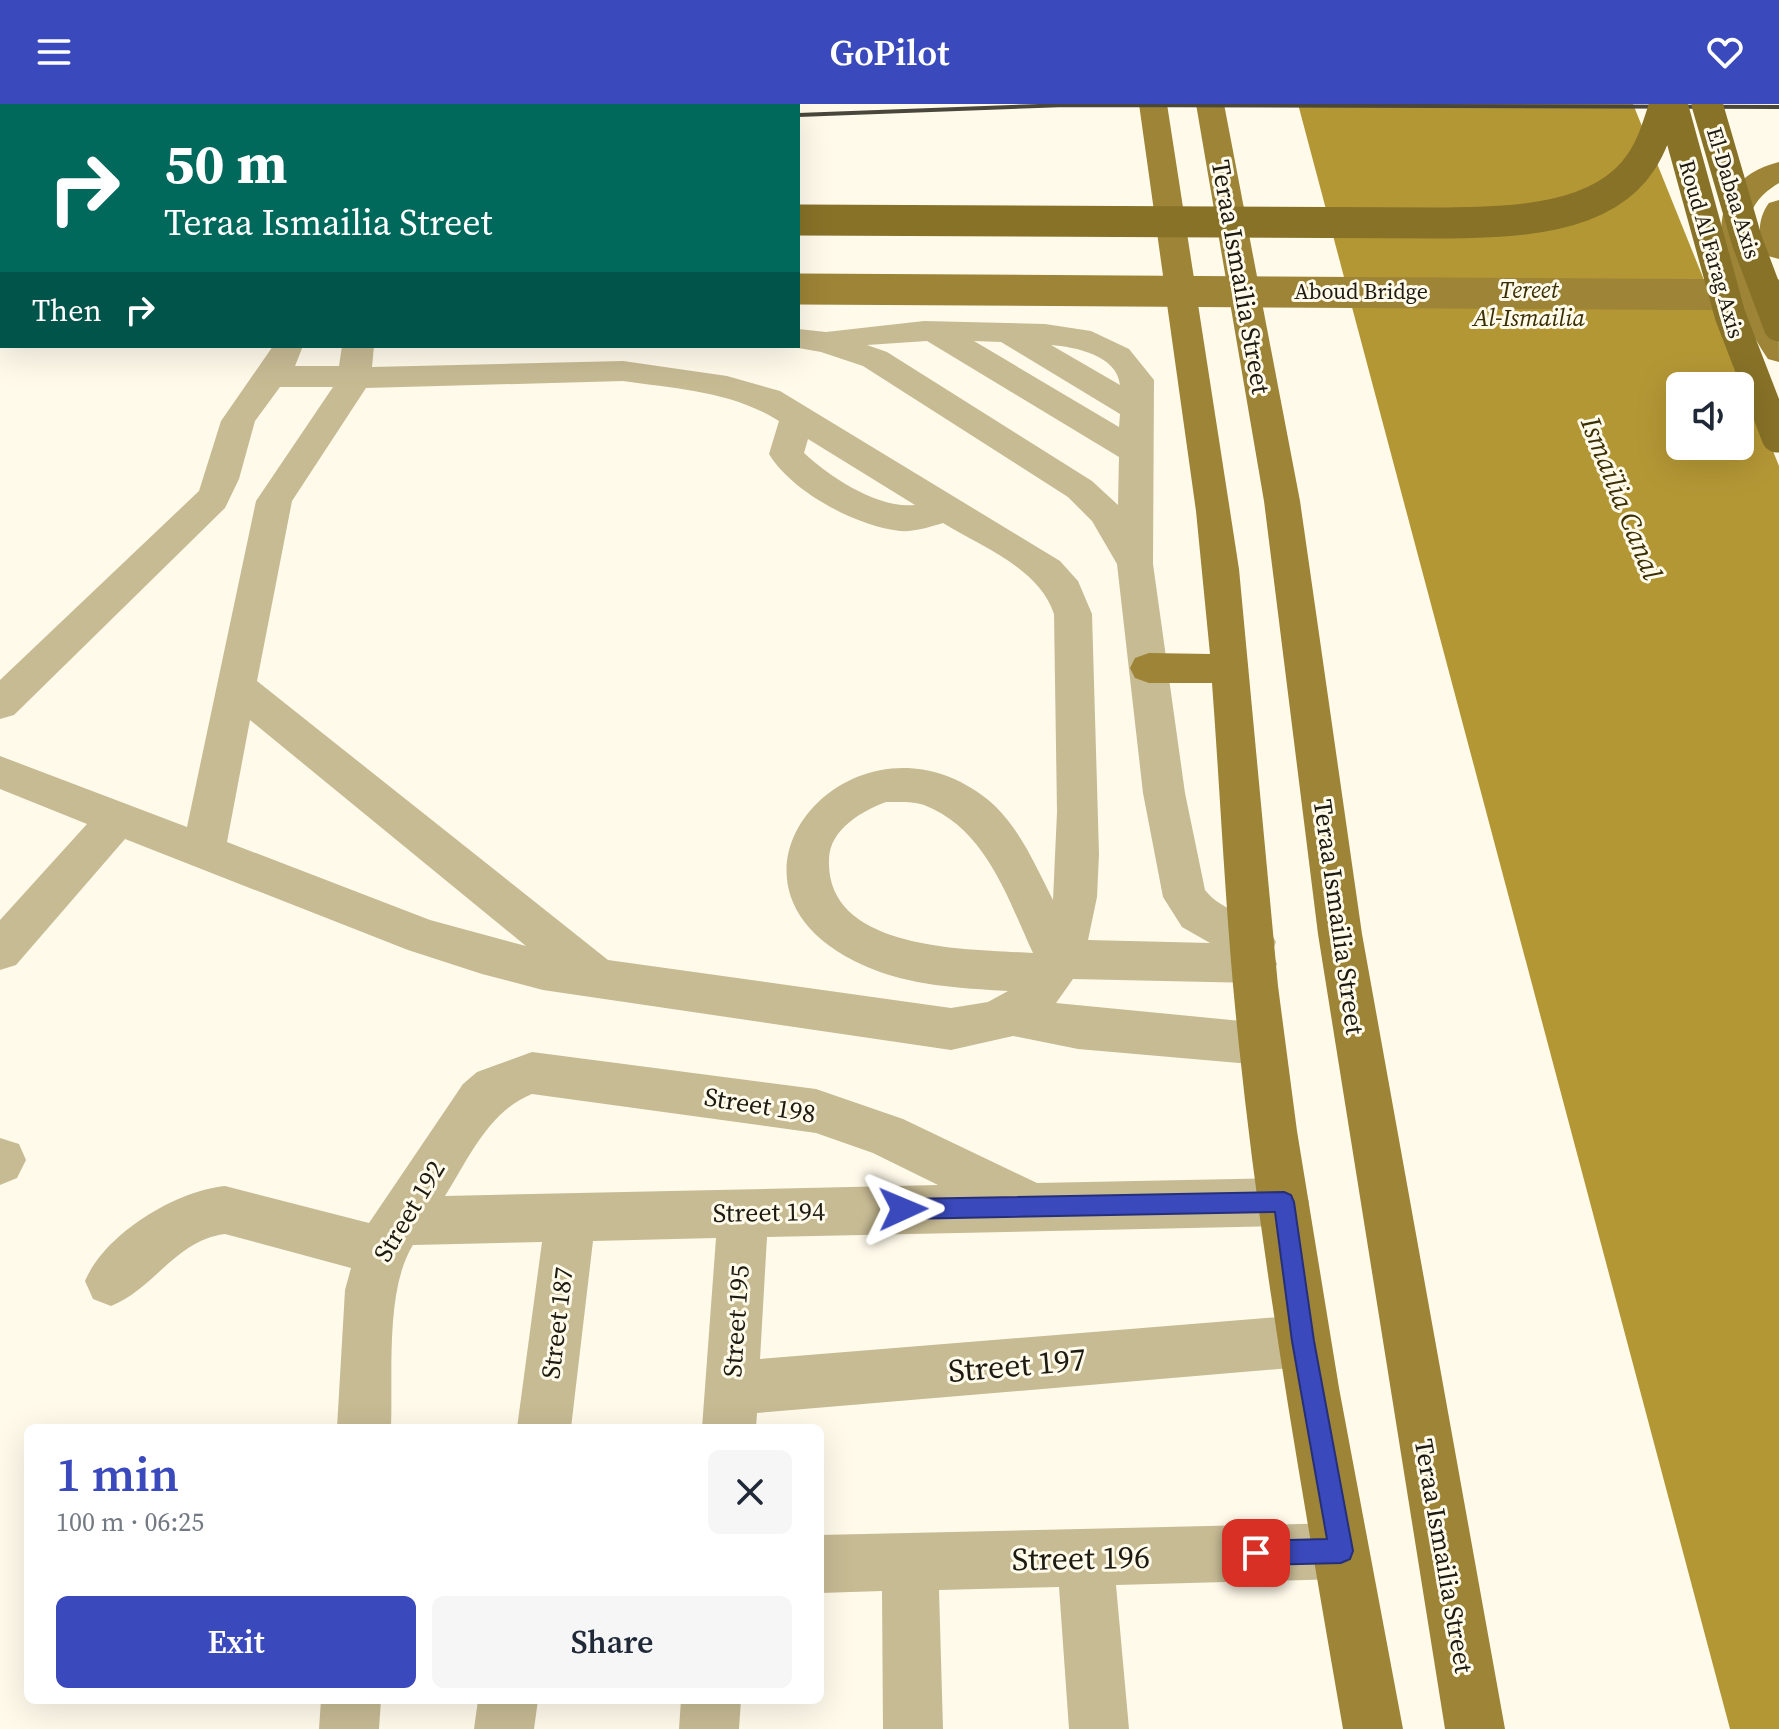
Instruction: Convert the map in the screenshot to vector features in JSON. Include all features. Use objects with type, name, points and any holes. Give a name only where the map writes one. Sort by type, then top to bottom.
[{"type":"highway","points":[[800,220],[1262,223],[1461,221],[1534,215],[1591,202],[1626,181],[1648,156],[1665,104]]},
{"type":"highway","name":"Roud Al Farag Axis","points":[[1672,104],[1727,310],[1748,370],[1777,437]]},
{"type":"highway","name":"El-Dabaa Axis","points":[[1707,104],[1747,241],[1779,326]]},
{"type":"main road","points":[[1153,104],[1169,226],[1207,450],[1231,669],[1262,1044],[1303,1341],[1373,1729]]},
{"type":"main road","name":"Teraa Ismailia Street","points":[[1210,104],[1282,501],[1350,997],[1475,1729]]},
{"type":"main road","points":[[1779,171],[1752,187],[1738,204],[1732,224],[1733,247],[1779,352]]},
{"type":"main road","points":[[1779,209],[1774,233],[1779,250]]},
{"type":"main road","name":"Aboud Bridge","points":[[1028,261],[1513,264]]},
{"type":"main road","points":[[1685,264],[1779,265]]},
{"type":"main road","name":"Aboud Bridge","points":[[800,289],[1779,295]]},
{"type":"main road","points":[[1149,668],[1231,669]]},
{"type":"street","points":[[930,329],[1136,452]]},
{"type":"street","points":[[811,340],[930,329],[1066,336],[1092,342],[1129,366],[1137,380],[1135,564],[1164,793],[1185,897],[1198,914],[1255,953]]},
{"type":"street","points":[[811,340],[875,359],[1080,489],[1105,513],[1135,564]]},
{"type":"street","points":[[0,704],[186,527],[221,484],[240,417],[282,361],[650,372],[715,383],[768,399],[1047,570],[1071,602],[1080,865],[1075,908],[1056,966],[1037,995],[1012,1015],[992,1024],[951,1029],[543,970],[424,937],[0,772]]},
{"type":"street","points":[[203,853],[274,501],[355,362]]},
{"type":"street","points":[[221,484],[280,487]]},
{"type":"street","points":[[237,687],[596,978]]},
{"type":"street","points":[[1056,966],[996,838],[984,822],[951,797],[909,785],[864,790],[836,806],[814,829],[805,868],[808,888],[818,906],[855,940],[877,952],[928,965],[1056,966],[1255,953]]},
{"type":"street","points":[[0,951],[117,819]]},
{"type":"street","points":[[1012,1015],[1078,1028],[1262,1044]]},
{"type":"street","name":"Street 198","points":[[480,1100],[494,1087],[532,1073],[816,1111],[886,1135],[1031,1206]]},
{"type":"street","name":"Street 192","points":[[364,1424],[371,1290],[389,1236],[480,1100]]},
{"type":"street","name":"Street 194","points":[[111,1281],[176,1225],[213,1210],[389,1236],[571,1217],[1284,1202]]},
{"type":"street","name":"Street 195","points":[[730,1408],[743,1213]]},
{"type":"street","name":"Street 187","points":[[545,1424],[571,1217]]},
{"type":"street","name":"Street 197","points":[[730,1408],[1303,1341]]},
{"type":"street","name":"Street 196","points":[[824,1564],[1341,1551]]},
{"type":"street","points":[[1085,1557],[1099,1729]]},
{"type":"street","points":[[910,1562],[913,1729]]},
{"type":"street","points":[[349,1729],[351,1704]]},
{"type":"street","points":[[504,1729],[507,1704]]},
{"type":"street","points":[[709,1729],[711,1704]]},
{"type":"water","name":"Tereet Al-Ismailia","points":[[1298,104],[1633,104],[1741,372],[1666,372],[1666,460],[1754,460],[1754,404],[1779,466],[1779,1729],[1730,1729]]},
{"type":"railway","points":[[800,115],[1066,105],[1779,107]]},
{"type":"route","points":[[903,1209],[1284,1202],[1303,1341],[1341,1551],[1256,1553]]},
{"type":"water label","name":"Ismaïlia Canal","points":[[1622,498]]}]
